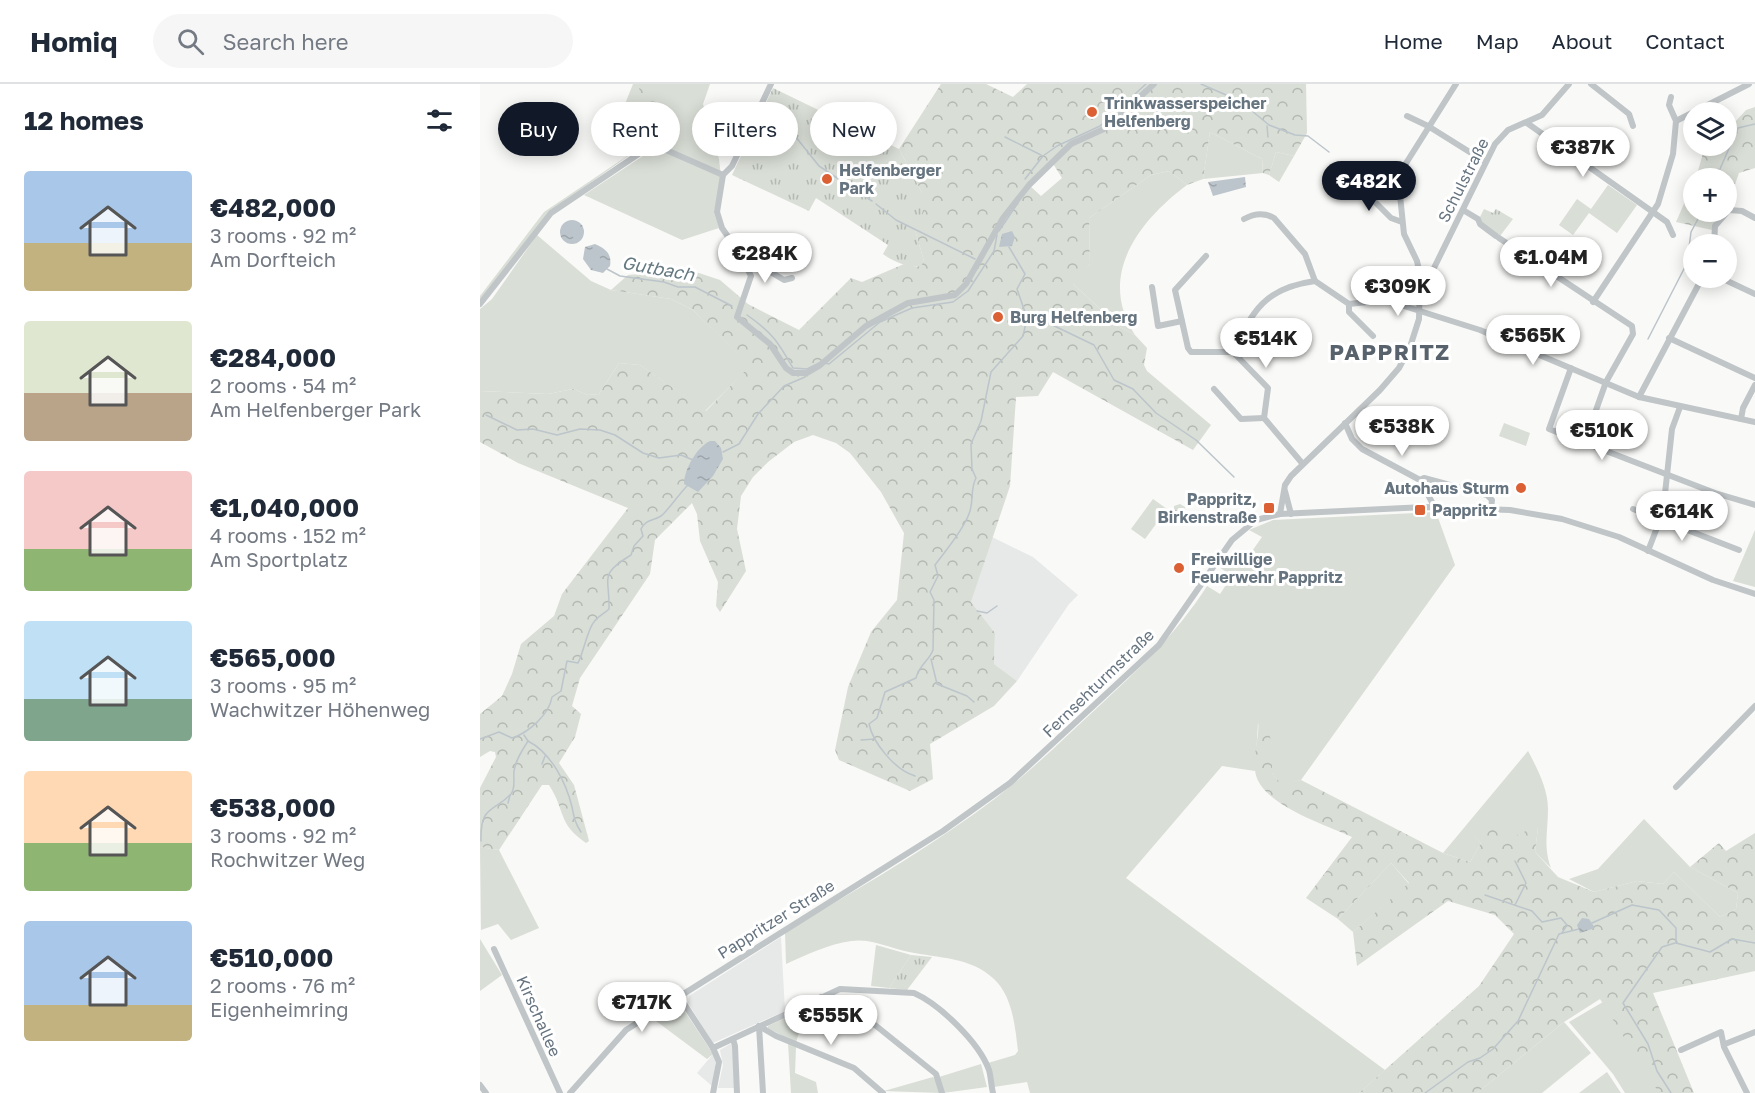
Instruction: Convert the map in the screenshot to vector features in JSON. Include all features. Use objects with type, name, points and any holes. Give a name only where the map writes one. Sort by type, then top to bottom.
[{"type":"street","points":[[751,276],[740,254],[722,228],[717,212],[723,176],[732,166],[771,84]]},
{"type":"street","points":[[764,269],[751,276],[737,317],[770,344],[786,368],[799,374],[807,373],[819,366],[866,326],[908,303],[946,298],[963,289],[1003,218],[1029,185],[1071,144],[1106,128],[1154,84]]},
{"type":"street","points":[[1280,514],[1284,489],[1302,464],[1380,390],[1399,368],[1410,347],[1419,312],[1420,275],[1402,222],[1399,172],[1456,84]]},
{"type":"street","name":"Schulstraße","points":[[1420,275],[1432,272],[1484,162],[1504,134],[1527,123],[1552,106],[1569,84]]},
{"type":"street","points":[[1591,84],[1629,114],[1633,126]]},
{"type":"street","points":[[1676,121],[1749,84]]},
{"type":"street","points":[[1593,302],[1653,213],[1667,179],[1676,121],[1670,105],[1671,97]]},
{"type":"street","points":[[1407,116],[1428,126],[1484,162]]},
{"type":"street","points":[[1527,123],[1559,143],[1670,225],[1673,235]]},
{"type":"street","points":[[480,304],[494,290],[551,213],[646,149],[657,146],[723,176]]},
{"type":"street","points":[[1334,186],[1364,191],[1394,220],[1402,222]]},
{"type":"street","points":[[1463,210],[1478,219],[1480,224],[1498,237],[1632,326],[1633,334],[1606,382],[1585,441]]},
{"type":"street","points":[[1715,234],[1715,226],[1729,210],[1742,211],[1755,218]]},
{"type":"street","points":[[1244,219],[1251,215],[1268,214],[1274,218],[1305,254],[1315,281],[1349,304],[1385,300],[1480,330],[1639,397],[1755,422]]},
{"type":"street","points":[[740,254],[784,280],[792,278]]},
{"type":"street","points":[[1206,256],[1176,287],[1188,348],[1191,352],[1233,352],[1268,388],[1264,418],[1302,464]]},
{"type":"street","points":[[1233,352],[1248,321],[1268,297],[1315,281]]},
{"type":"street","points":[[1737,285],[1755,294]]},
{"type":"street","points":[[1152,288],[1158,326],[1182,321]]},
{"type":"street","points":[[1639,397],[1696,288]]},
{"type":"street","points":[[1349,304],[1349,312],[1373,336]]},
{"type":"street","points":[[1669,338],[1755,378]]},
{"type":"street","points":[[1571,368],[1550,429],[1585,441],[1665,475],[1755,505]]},
{"type":"street","points":[[1741,419],[1743,408],[1755,385]]},
{"type":"street","points":[[1626,392],[1643,387]]},
{"type":"street","points":[[1214,389],[1241,419],[1264,418]]},
{"type":"street","points":[[1648,551],[1665,501],[1665,475],[1672,429],[1680,407]]},
{"type":"street","points":[[1345,423],[1352,439],[1362,449],[1420,480],[1434,506]]},
{"type":"street","points":[[1420,480],[1424,478],[1487,495],[1492,500],[1491,508]]},
{"type":"street","points":[[1284,489],[1291,514]]},
{"type":"street","name":"Fernsehturmstraße","points":[[1010,783],[1159,645],[1241,531],[1256,520],[1280,514],[1434,506],[1491,508],[1562,519],[1619,537],[1713,580],[1755,594]]},
{"type":"street","points":[[1633,510],[1739,550]]},
{"type":"street","points":[[1676,787],[1755,706]]},
{"type":"street","name":"Pappritzer Straße","points":[[570,1093],[621,1034],[943,831],[1010,783]]},
{"type":"street","name":"Kirschallee","points":[[494,949],[560,1093]]},
{"type":"street","points":[[713,1048],[821,997],[849,987],[914,993],[924,998],[965,1033],[986,1064],[993,1093]]},
{"type":"street","points":[[679,996],[713,1048],[719,1062],[713,1093]]},
{"type":"street","points":[[821,997],[827,1004],[875,1025],[936,1074],[942,1093]]},
{"type":"street","points":[[759,1026],[763,1093]]},
{"type":"street","points":[[759,1026],[854,1068],[883,1093]]},
{"type":"street","points":[[1681,1050],[1721,1032],[1724,1047],[1747,1093]]},
{"type":"street","points":[[1725,1044],[1755,1032]]},
{"type":"street","points":[[732,1039],[735,1046],[737,1093]]},
{"type":"street","points":[[480,1085],[486,1093]]},
{"type":"shaded area","points":[[992,537],[1033,557],[1078,595],[1069,604],[1017,681],[994,664],[995,633],[971,602]]},
{"type":"shaded area","points":[[781,937],[785,1011],[713,1043],[688,1003],[689,996]]},
{"type":"shaded area","points":[[730,1044],[733,1046],[736,1088],[718,1088],[723,1065],[720,1050]]},
{"type":"shaded area","points":[[713,1054],[716,1060],[712,1086],[697,1073]]},
{"type":"green space","points":[[633,84],[710,84],[704,102],[692,102],[692,156],[718,156],[721,177],[714,213],[719,228],[682,240],[584,195],[643,156],[680,156],[680,102],[626,102]]},
{"type":"green space","points":[[646,84],[661,84],[661,102],[643,102],[639,88]]},
{"type":"green space","points":[[941,84],[986,84],[1013,97],[1027,84],[1306,84],[1307,133],[1294,156],[1276,152],[1269,175],[1263,173],[1262,159],[1210,132],[1203,179],[1187,185],[1169,171],[1151,175],[1089,218],[1090,264],[1073,284],[1120,327],[1135,335],[1147,348],[1144,365],[1147,371],[1211,425],[1193,450],[1053,372],[1038,396],[1016,397],[1010,486],[971,602],[995,633],[994,664],[1017,681],[994,706],[930,744],[933,779],[910,791],[839,760],[835,750],[848,687],[871,632],[897,600],[904,533],[881,492],[850,453],[836,443],[813,435],[794,442],[768,462],[753,477],[741,496],[737,529],[746,571],[720,612],[716,606],[718,582],[700,541],[697,514],[692,503],[655,540],[650,574],[580,678],[572,706],[581,714],[575,737],[559,763],[574,785],[589,841],[586,843],[570,829],[549,785],[542,785],[499,850],[480,847],[480,788],[496,757],[495,752],[490,751],[480,757],[480,714],[502,696],[512,674],[521,644],[554,616],[562,594],[628,508],[518,463],[480,442],[480,391],[548,394],[573,389],[588,395],[599,394],[619,363],[640,365],[706,411],[750,366],[693,310],[671,299],[611,290],[628,275],[674,271],[699,273],[720,280],[748,304],[799,330],[851,278],[862,282],[904,264],[917,267],[924,261],[915,230],[922,193],[899,149]],"holes":[[[1052,162],[1062,178],[1041,196],[1029,185]]]},
{"type":"green space","name":"Helfenberger Park","points":[[773,88],[810,106],[810,156],[897,156],[897,148],[899,149],[922,193],[925,209],[915,230],[924,261],[921,266],[907,265],[887,257],[883,254],[888,245],[816,198],[809,211],[732,175],[741,156],[798,156],[798,102],[766,102]]},
{"type":"green space","points":[[1755,107],[1755,168],[1739,173],[1737,179],[1737,168],[1699,168],[1702,156],[1737,156],[1737,120],[1746,110]]},
{"type":"green space","points":[[1210,132],[1262,159],[1263,173],[1203,179]]},
{"type":"green space","points":[[1276,152],[1294,156],[1279,182],[1269,175]]},
{"type":"green space","points":[[628,156],[547,214],[480,301],[480,296],[544,212]]},
{"type":"green space","points":[[1169,171],[1187,185],[1154,215],[1140,232],[1129,251],[1122,270],[1120,291],[1124,313],[1135,335],[1120,327],[1072,283],[1090,264],[1089,218],[1151,175]]},
{"type":"green space","points":[[1608,185],[1637,205],[1617,233],[1589,213],[1573,235],[1559,225],[1577,199],[1591,209]]},
{"type":"green space","points":[[1683,206],[1683,222],[1717,222],[1712,230],[1676,222]]},
{"type":"green space","points":[[1484,209],[1493,213],[1496,209],[1513,219],[1500,236],[1483,224],[1480,217]]},
{"type":"green space","points":[[537,235],[591,281],[611,290],[671,299],[693,310],[751,366],[705,411],[640,365],[619,363],[599,394],[588,395],[573,389],[548,394],[480,391],[480,309],[492,299]]},
{"type":"green space","points":[[1504,423],[1530,433],[1526,446],[1499,436]]},
{"type":"green space","points":[[1153,499],[1167,509],[1145,539],[1131,529]]},
{"type":"green space","points":[[1180,504],[1185,507],[1186,514],[1179,525],[1167,519],[1174,514],[1174,506]]},
{"type":"green space","points":[[1436,512],[1455,565],[1301,780],[1282,786],[1272,773],[1272,744],[1258,723],[1255,771],[1222,766],[1126,878],[1385,1070],[1359,1093],[1030,1093],[1027,1082],[994,1087],[988,1063],[1015,1055],[1018,1051],[1014,1022],[1009,1003],[1000,986],[975,966],[858,940],[826,947],[786,964],[785,932],[905,860],[991,802],[1038,763],[1143,664],[1170,635],[1207,586],[1220,594],[1232,576],[1219,567],[1228,554],[1243,564],[1262,537],[1249,530],[1273,520]]},
{"type":"green space","points":[[1755,530],[1755,587],[1733,581]]},
{"type":"green space","points":[[1258,719],[1265,719],[1272,744],[1272,773],[1282,785],[1301,780],[1443,853],[1470,862],[1481,843],[1468,829],[1472,825],[1497,825],[1519,836],[1532,826],[1538,827],[1535,852],[1558,877],[1594,892],[1637,881],[1663,884],[1674,872],[1720,917],[1736,909],[1738,893],[1690,867],[1719,843],[1726,851],[1755,833],[1755,971],[1653,993],[1694,1093],[1659,1093],[1600,999],[1564,1022],[1477,1093],[1359,1093],[1479,986],[1514,934],[1495,915],[1448,901],[1357,966],[1353,932],[1409,883],[1391,863],[1338,919],[1306,898],[1352,837],[1294,811],[1267,793],[1259,782],[1255,770]]},
{"type":"green space","points":[[1528,751],[1546,794],[1547,846],[1551,868],[1535,852],[1538,827],[1519,836],[1469,829],[1481,843],[1470,862],[1443,853]]},
{"type":"green space","points":[[1644,819],[1690,867],[1738,893],[1736,909],[1720,917],[1674,872],[1663,884],[1637,881],[1594,892],[1569,879],[1598,869]]},
{"type":"green space","points":[[480,847],[499,850],[539,928],[511,940],[498,924],[481,930]]},
{"type":"green space","points":[[1391,863],[1409,884],[1353,932],[1338,919]]},
{"type":"green space","points":[[480,939],[502,975],[480,991]]},
{"type":"green space","points":[[876,945],[911,955],[889,988],[871,986]]},
{"type":"green space","points":[[911,955],[932,957],[907,990],[889,988]]},
{"type":"green space","points":[[1603,1002],[1660,1093],[1625,1093],[1613,1074],[1569,1022]]},
{"type":"green space","points":[[670,1007],[684,1010],[713,1054],[707,1059],[652,1018]]},
{"type":"green space","points":[[798,1012],[796,1018],[802,1021],[796,1043],[768,1028],[768,1026]]},
{"type":"green space","points":[[1564,1022],[1591,1053],[1542,1093],[1477,1093]]},
{"type":"green space","points":[[788,1043],[796,1047],[795,1073],[816,1082],[818,1093],[791,1093]]},
{"type":"green space","points":[[981,1064],[987,1087],[943,1093],[939,1077]]},
{"type":"green space","points":[[1607,1072],[1621,1093],[1579,1093]]},
{"type":"green space","points":[[933,1077],[940,1093],[884,1091]]},
{"type":"water","points":[[1371,173],[1378,185],[1373,192],[1364,186]]},
{"type":"water","points":[[1245,177],[1246,187],[1213,196],[1208,182]]},
{"type":"water","points":[[572,220],[577,221],[583,227],[583,237],[577,243],[572,244],[567,243],[561,237],[560,232],[561,227],[567,221]]},
{"type":"water","points":[[1012,231],[1015,237],[1012,246],[999,247],[1002,234]]},
{"type":"water","points":[[595,244],[605,250],[610,258],[610,266],[603,273],[591,270],[583,259],[585,247]]},
{"type":"water","points":[[710,441],[715,441],[721,448],[723,459],[713,476],[698,492],[684,484],[685,478],[696,453]]},
{"type":"water","points":[[1582,918],[1589,919],[1595,928],[1580,933],[1577,925]]},
{"type":"waterway","points":[[1025,179],[1043,156],[1057,146],[1100,126],[1146,84]]},
{"type":"waterway","points":[[1201,84],[1240,101],[1269,125],[1295,135],[1308,136],[1329,152]]},
{"type":"waterway","points":[[1720,168],[1738,128],[1755,124]]},
{"type":"waterway","points":[[1267,126],[1268,137]]},
{"type":"waterway","points":[[1005,137],[1041,155]]},
{"type":"waterway","points":[[798,140],[819,166],[872,201]]},
{"type":"waterway","points":[[999,231],[1018,203]]},
{"type":"waterway","points":[[876,204],[896,220],[975,259]]},
{"type":"waterway","points":[[1648,339],[1687,263],[1691,232],[1696,222]]},
{"type":"waterway","points":[[825,363],[829,364],[880,322],[912,308],[953,302],[968,291],[994,251],[997,235]]},
{"type":"waterway","points":[[915,776],[900,768],[886,755],[875,739],[869,724],[877,718],[885,692],[916,678],[933,650],[934,600],[930,592],[938,576],[935,565],[958,534],[970,509],[976,478],[972,469],[971,444],[981,421],[991,372],[1023,336],[1027,318],[1017,289],[1025,274],[1009,247]]},
{"type":"waterway","name":"Gutbach","points":[[607,269],[620,276],[664,282],[678,287],[695,287],[732,306]]},
{"type":"waterway","name":"Gutbach","points":[[747,315],[774,338],[793,368],[807,369]]},
{"type":"waterway","points":[[1029,318],[1042,320],[1094,345],[1114,380],[1133,389],[1156,413],[1196,440],[1234,477]]},
{"type":"waterway","points":[[807,369],[821,362]]},
{"type":"waterway","points":[[723,452],[739,444],[758,414],[784,386],[805,377],[806,374]]},
{"type":"waterway","points":[[486,415],[517,430],[533,429],[557,435],[580,429],[600,430],[615,435],[643,453],[659,458],[681,455],[693,460]]},
{"type":"waterway","points":[[480,739],[499,732],[512,738],[518,736],[542,717],[552,697],[561,691],[567,661],[578,663],[592,625],[609,609],[608,578],[610,572],[631,555],[634,546],[643,536],[641,529],[643,526],[663,514],[687,486]]},
{"type":"waterway","points":[[977,611],[987,613],[997,606]]},
{"type":"waterway","points":[[931,659],[937,684],[967,696],[974,702]]},
{"type":"waterway","points":[[481,841],[481,829],[485,815],[513,792],[515,767],[528,741],[524,735]]},
{"type":"waterway","points":[[861,740],[875,739]]},
{"type":"waterway","points":[[528,741],[544,753],[556,769],[566,788],[577,826],[581,832]]},
{"type":"waterway","points":[[542,764],[545,756]]},
{"type":"waterway","points":[[508,803],[510,795]]},
{"type":"waterway","points":[[1515,861],[1526,883],[1515,905]]},
{"type":"waterway","points":[[1485,895],[1532,911],[1542,922],[1561,918],[1567,925],[1562,933]]},
{"type":"waterway","points":[[1592,923],[1632,905],[1659,910],[1676,928],[1676,943],[1710,952],[1732,939],[1755,943]]},
{"type":"waterway","points":[[1425,1093],[1468,1062],[1480,1058],[1493,1049],[1518,1021],[1559,934],[1579,929]]},
{"type":"waterway","points":[[1671,1093],[1657,1071],[1648,1044],[1623,1003],[1662,947],[1675,943]]},
{"type":"place","name":"Trinkwasserspeicher Helfenberg","points":[[1092,112]]},
{"type":"place","name":"Helfenberger Park","points":[[827,179]]},
{"type":"place","name":"Burg Helfenberg","points":[[998,317]]},
{"type":"place","name":"Autohaus Sturm","points":[[1521,488]]},
{"type":"place","name":"Pappritz, Birkenstraße","points":[[1269,508]]},
{"type":"place","name":"Pappritz","points":[[1420,510]]},
{"type":"place","name":"Freiwillige Feuerwehr Pappritz","points":[[1179,568]]},
{"type":"district","name":"PAPPRITZ","points":[[1390,352]]}]
